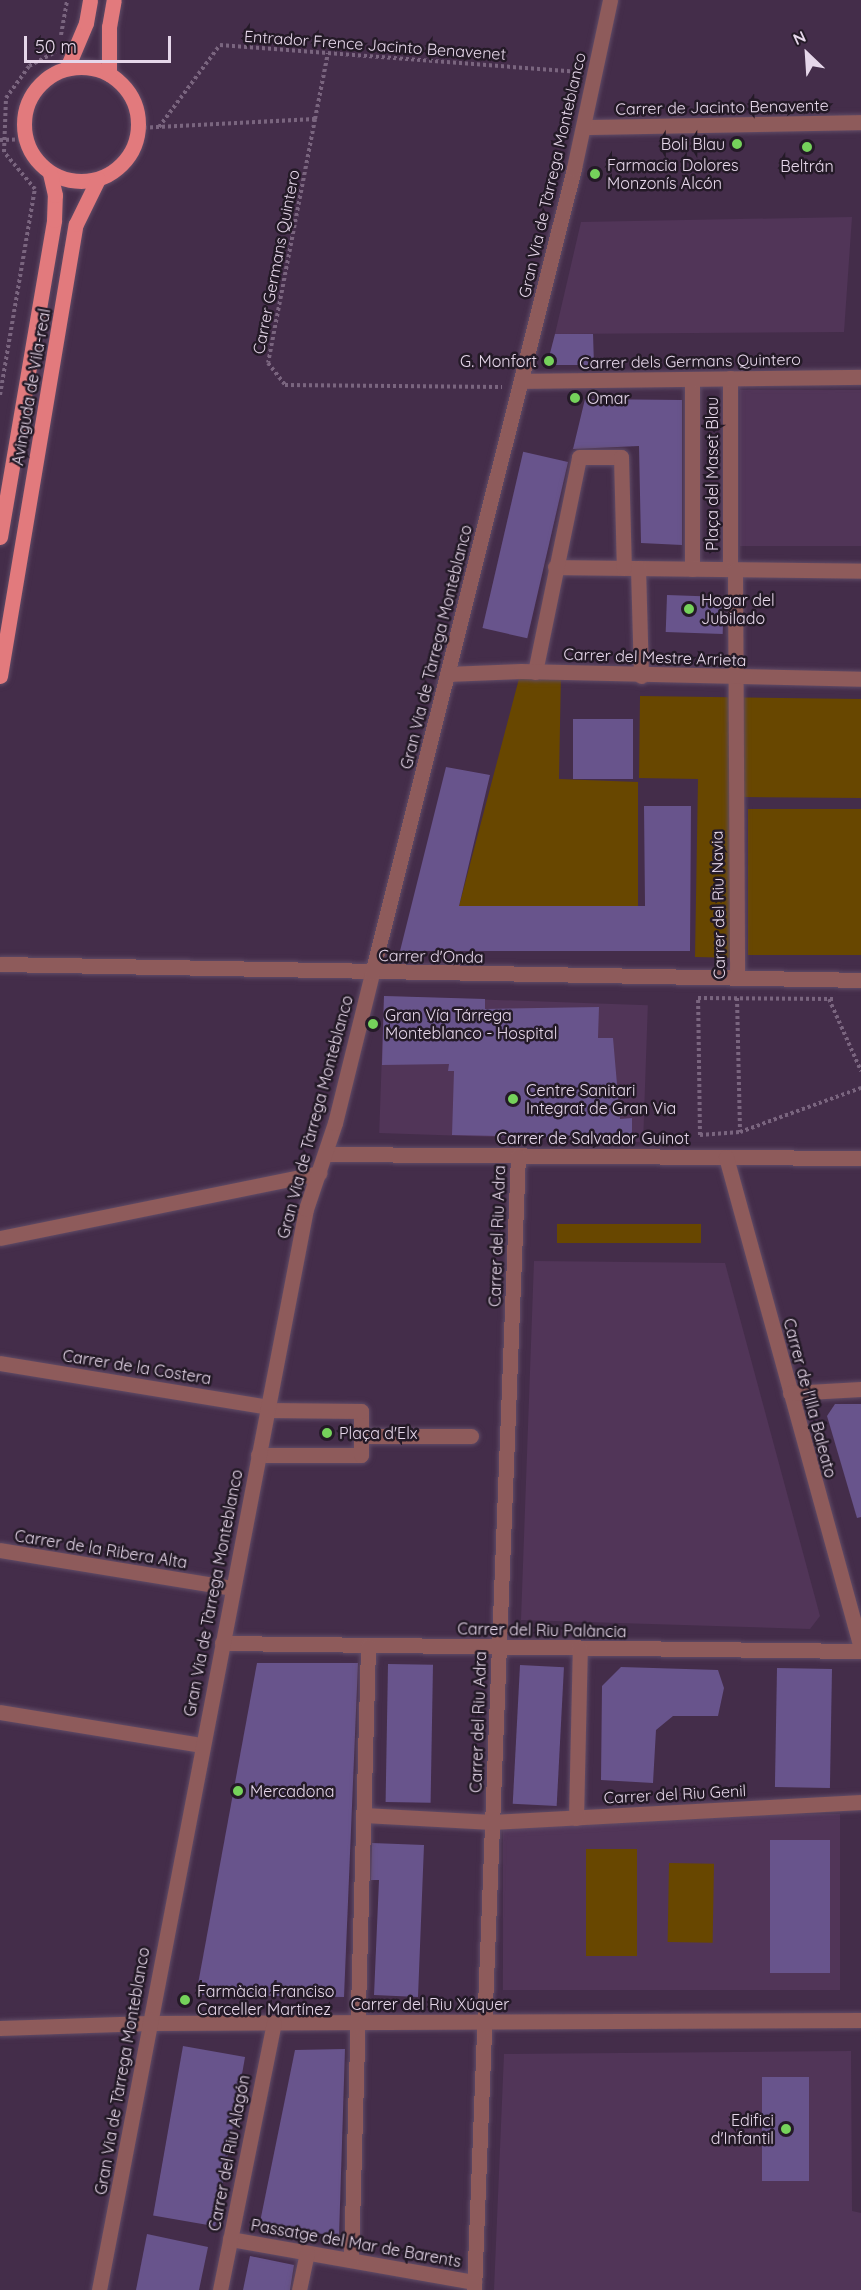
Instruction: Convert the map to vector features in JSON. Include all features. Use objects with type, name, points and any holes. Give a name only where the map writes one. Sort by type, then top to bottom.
[{"type":"main road","points":[[67,68],[86,23],[90,0]]},
{"type":"main road","points":[[110,74],[109,27],[114,0]]},
{"type":"main road","points":[[82,66],[110,74],[132,97],[138,128],[126,160],[98,179],[81,182],[50,173],[39,164],[25,139],[23,121],[32,96],[50,75],[67,68],[82,66]]},
{"type":"main road","name":"Avinguda de Vila-real","points":[[0,537],[54,220],[55,195],[50,173]]},
{"type":"main road","name":"Avinguda de Vila-real","points":[[0,676],[76,224],[98,179]]},
{"type":"street","name":"Gran Via de Tàrrega Monteblanco","points":[[99,2290],[306,1209],[325,1154],[372,973],[584,127],[610,0]]},
{"type":"street","name":"Carrer de Jacinto Benavente","points":[[584,127],[861,122]]},
{"type":"street","name":"Carrer dels Germans Quintero","points":[[520,381],[861,376]]},
{"type":"street","name":"Plaça del Maset Blau","points":[[730,378],[734,678]]},
{"type":"street","name":"Plaça del Maset Blau","points":[[692,379],[692,569]]},
{"type":"street","points":[[535,672],[579,457],[621,457],[641,676]]},
{"type":"street","name":"Plaça del Maset Blau","points":[[555,567],[861,571]]},
{"type":"street","name":"Carrer del Mestre Arrieta","points":[[447,674],[535,672],[861,679]]},
{"type":"street","name":"Carrer del Riu Navia","points":[[734,678],[737,978]]},
{"type":"street","name":"Carrer d'Onda","points":[[0,964],[372,973],[861,980]]},
{"type":"street","name":"Carrer de Salvador Guinot","points":[[325,1154],[861,1158]]},
{"type":"street","name":"Carrer del Riu Adra","points":[[474,2286],[518,1156]]},
{"type":"street","name":"Carrer de l'Illa Baleato","points":[[726,1157],[861,1650]]},
{"type":"street","points":[[0,1238],[318,1173]]},
{"type":"street","name":"Carrer de la Costera","points":[[0,1363],[267,1409]]},
{"type":"street","points":[[790,1393],[861,1389]]},
{"type":"street","points":[[258,1455],[361,1455],[361,1411],[267,1409]]},
{"type":"street","points":[[361,1436],[471,1436]]},
{"type":"street","name":"Carrer de la Ribera Alta","points":[[0,1550],[232,1588]]},
{"type":"street","name":"Carrer del Riu Palància","points":[[222,1643],[861,1650]]},
{"type":"street","points":[[351,2260],[368,1646]]},
{"type":"street","points":[[576,1818],[580,1648]]},
{"type":"street","points":[[0,1712],[202,1745]]},
{"type":"street","name":"Carrer del Riu Genil","points":[[364,1815],[492,1822],[861,1802]]},
{"type":"street","name":"Carrer del Riu Xúquer","points":[[0,2028],[358,2022],[861,2020]]},
{"type":"street","name":"Carrer del Riu Alagón","points":[[220,2290],[273,2023]]},
{"type":"street","name":"Passatge del Mar de Barents","points":[[230,2239],[351,2260],[474,2286]]},
{"type":"street","points":[[300,2290],[307,2253]]},
{"type":"path","points":[[60,40],[67,0]]},
{"type":"path","name":"Entrador Frence Jacinto Benavenet","points":[[159,127],[220,45],[596,74]]},
{"type":"path","points":[[0,395],[35,189],[4,152],[2,140],[6,98],[29,66],[59,50]]},
{"type":"path","name":"Carrer Germans Quintero","points":[[328,53],[268,363],[285,385],[495,389],[520,381]]},
{"type":"path","points":[[138,128],[315,119]]},
{"type":"path","points":[[2,140],[25,139]]},
{"type":"path","name":"Carrer del Riu Navia","points":[[737,978],[740,1132]]},
{"type":"path","points":[[699,1157],[698,998],[843,999]]},
{"type":"path","points":[[829,999],[861,1071]]},
{"type":"path","points":[[700,1135],[740,1132],[861,1088]]},
{"type":"shaded area","points":[[852,217],[844,332],[555,334],[581,222]]},
{"type":"shaded area","points":[[740,390],[861,390],[861,546],[740,546]]},
{"type":"shaded area","points":[[521,671],[561,672],[559,779],[638,782],[638,906],[459,906]]},
{"type":"shaded area","points":[[640,696],[861,699],[861,798],[742,797],[740,958],[695,957],[698,779],[639,778]]},
{"type":"shaded area","points":[[748,809],[861,809],[861,955],[748,955]]},
{"type":"shaded area","name":"Centre Sanitari Integrat de Gran Via","points":[[384,996],[648,1005],[643,1142],[379,1133]]},
{"type":"shaded area","points":[[557,1224],[701,1224],[701,1243],[557,1243]]},
{"type":"shaded area","points":[[534,1261],[725,1263],[820,1616],[810,1629],[521,1620]]},
{"type":"shaded area","points":[[503,1814],[840,1814],[840,1990],[503,1990]]},
{"type":"shaded area","points":[[586,1849],[637,1849],[637,1956],[586,1956]]},
{"type":"shaded area","points":[[669,1863],[714,1864],[713,1943],[668,1942]]},
{"type":"shaded area","points":[[851,2051],[852,2211],[861,2213],[861,2290],[494,2290],[504,2054]]},
{"type":"building","points":[[555,334],[593,334],[594,365],[556,365],[549,357]]},
{"type":"building","points":[[585,399],[682,400],[682,545],[641,543],[639,446],[573,449]]},
{"type":"building","points":[[523,452],[568,462],[527,638],[482,628]]},
{"type":"building","points":[[667,595],[724,597],[723,634],[666,632]]},
{"type":"building","points":[[573,719],[633,719],[633,779],[573,779]]},
{"type":"building","points":[[446,767],[490,775],[459,906],[645,906],[644,806],[691,806],[690,951],[400,951]]},
{"type":"building","name":"Centre Sanitari Integrat de Gran Via","points":[[384,996],[485,999],[485,1009],[599,1007],[598,1038],[613,1038],[620,1119],[632,1118],[632,1139],[452,1135],[454,1071],[448,1071],[449,1064],[382,1065]]},
{"type":"building","points":[[835,1404],[861,1404],[861,1517],[857,1518],[827,1416]]},
{"type":"building","points":[[257,1663],[358,1663],[344,1997],[196,1995]]},
{"type":"building","points":[[388,1664],[433,1665],[431,1803],[386,1802]]},
{"type":"building","points":[[520,1665],[564,1667],[557,1806],[513,1804]]},
{"type":"building","points":[[621,1667],[718,1670],[724,1688],[718,1716],[673,1716],[656,1730],[653,1783],[601,1780],[602,1686]]},
{"type":"building","points":[[777,1668],[832,1669],[830,1788],[775,1787]]},
{"type":"building","points":[[770,1840],[830,1840],[830,1973],[770,1973]]},
{"type":"building","points":[[372,1843],[424,1845],[418,1997],[374,1995],[379,1880],[371,1880]]},
{"type":"building","points":[[183,2046],[245,2057],[215,2226],[153,2215]]},
{"type":"building","points":[[345,2049],[339,2236],[259,2227],[295,2050]]},
{"type":"building","name":"Edifici d'Infantil","points":[[762,2077],[809,2077],[809,2181],[762,2181]]},
{"type":"building","points":[[147,2234],[208,2247],[199,2290],[136,2290]]},
{"type":"building","points":[[250,2256],[294,2265],[290,2290],[243,2290]]},
{"type":"place","name":"Boli Blau","points":[[737,144]]},
{"type":"place","name":"Beltrán","points":[[807,147]]},
{"type":"place","name":"Farmacia Dolores Monzonís Alcón","points":[[595,174]]},
{"type":"place","name":"G. Monfort","points":[[549,361]]},
{"type":"place","name":"Omar","points":[[575,398]]},
{"type":"place","name":"Hogar del Jubilado","points":[[689,609]]},
{"type":"place","name":"Gran Vía Tárrega Monteblanco - Hospital","points":[[373,1024]]},
{"type":"place","name":"Centre Sanitari Integrat de Gran Via","points":[[513,1099]]},
{"type":"place","name":"Plaça d'Elx","points":[[327,1433]]},
{"type":"place","name":"Mercadona","points":[[238,1791]]},
{"type":"place","name":"Farmàcia Franciso Carceller Martínez","points":[[185,2000]]},
{"type":"place","name":"Edifici d'Infantil","points":[[786,2129]]}]
